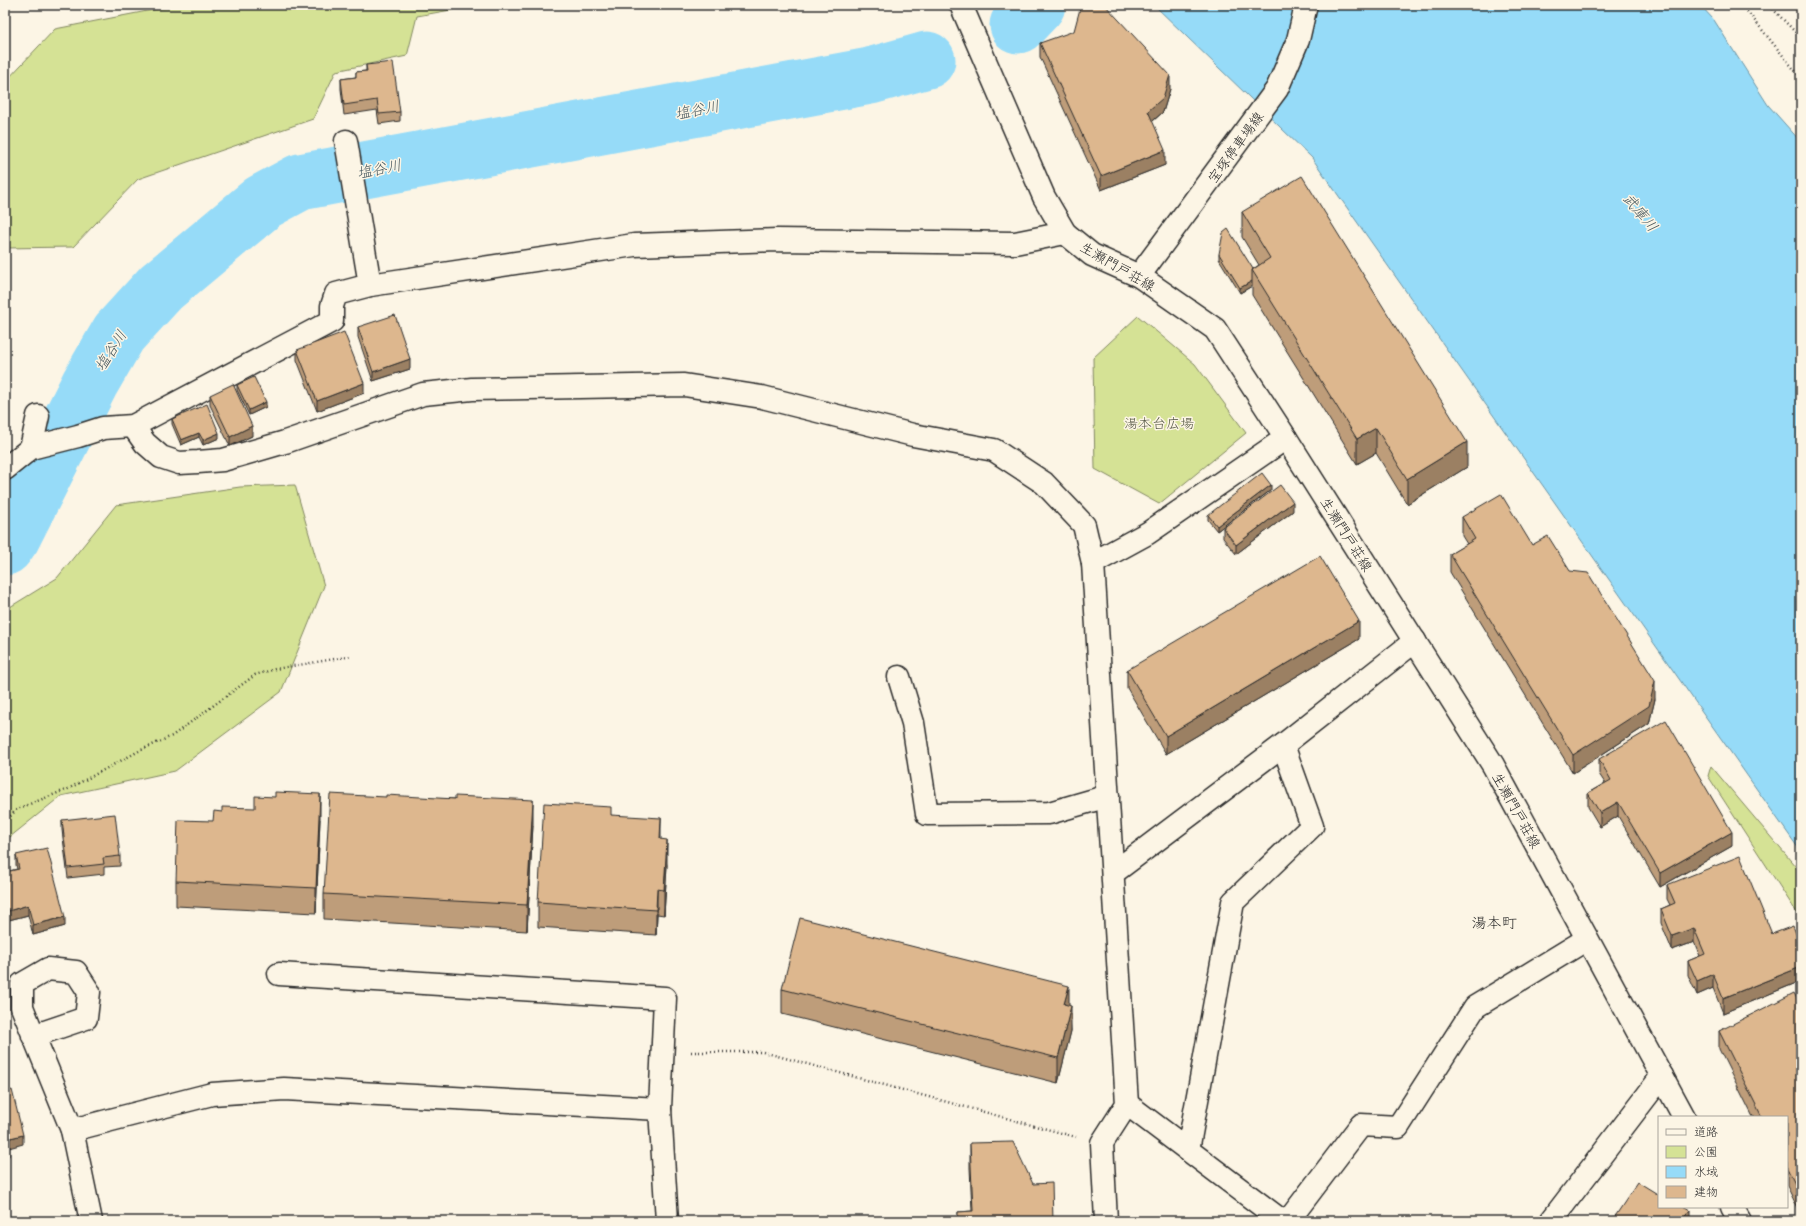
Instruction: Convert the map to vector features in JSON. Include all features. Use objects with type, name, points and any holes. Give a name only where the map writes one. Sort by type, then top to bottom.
[{"type":"street","name":"生瀬門戸荘線","points":[[961,5],[1044,197],[1065,233],[1092,255],[1139,276],[1215,328],[1493,765],[1683,1116]]},
{"type":"street","name":"宝塚停車場線","points":[[1139,276],[1232,152],[1277,89],[1298,40],[1306,5]]},
{"type":"street","points":[[346,141],[370,285]]},
{"type":"street","points":[[5,469],[32,448],[103,428],[133,426],[332,321],[332,306],[336,294],[370,285],[634,245],[777,240],[1015,243],[1065,233]]},
{"type":"street","points":[[133,426],[145,443],[161,457],[179,463],[198,462],[223,460],[285,442],[423,394],[472,389],[684,385],[762,397],[913,436],[994,450],[1044,483],[1084,525],[1093,563],[1127,1104],[1102,1143],[1106,1221]]},
{"type":"street","points":[[32,448],[38,416]]},
{"type":"street","points":[[1093,563],[1148,533],[1286,438]]},
{"type":"street","points":[[1113,873],[1283,745],[1415,641]]},
{"type":"street","points":[[899,677],[913,723],[927,814],[1049,813],[1108,796]]},
{"type":"street","points":[[1188,1150],[1233,902],[1312,826],[1283,745]]},
{"type":"street","points":[[1288,1221],[1361,1126],[1398,1126],[1475,1007],[1588,939]]},
{"type":"street","points":[[279,974],[665,998],[660,1109],[667,1221]]},
{"type":"street","points":[[33,1036],[72,1130],[91,1221]]},
{"type":"street","points":[[1551,1221],[1662,1076]]},
{"type":"street","points":[[72,1130],[212,1094],[284,1089],[660,1109]]},
{"type":"street","points":[[1127,1104],[1282,1221]]},
{"type":"street","points":[[1733,1208],[1740,1221]]},
{"type":"path","points":[[1742,5],[1801,78]]},
{"type":"path","points":[[1771,5],[1773,9],[1801,38]]},
{"type":"path","points":[[1794,5],[1801,12]]},
{"type":"path","points":[[5,822],[17,809],[68,789],[139,751],[172,736],[255,675],[275,669],[352,656]]},
{"type":"path","points":[[663,1052],[763,1052],[1102,1143]]},
{"type":"green space","points":[[178,5],[479,5],[417,16],[407,56],[336,71],[313,119],[138,179],[73,247],[5,248],[5,82],[55,29]]},
{"type":"green space","name":"湯本台広場","points":[[1138,316],[1195,364],[1246,433],[1159,504],[1095,469],[1093,358]]},
{"type":"green space","points":[[295,485],[324,586],[281,692],[175,771],[61,796],[5,841],[5,610],[57,578],[116,505],[240,487]]},
{"type":"green space","points":[[1711,766],[1801,873],[1801,919],[1708,776]]},
{"type":"water","name":"武庫川","points":[[1154,5],[1700,5],[1714,20],[1768,105],[1801,142],[1801,852],[1312,158]]},
{"type":"building","points":[[1081,5],[1105,5],[1170,75],[1163,98],[1148,111],[1165,150],[1101,176],[1040,43],[1074,31]]},
{"type":"building","points":[[393,62],[400,112],[379,114],[377,100],[344,105],[341,79],[356,77],[356,72],[367,71],[366,65]]},
{"type":"building","points":[[1302,176],[1467,442],[1407,479],[1376,428],[1357,439],[1252,270],[1270,258],[1242,212]]},
{"type":"building","points":[[1228,229],[1253,269],[1252,281],[1240,288],[1219,254],[1223,233]]},
{"type":"building","points":[[395,315],[410,359],[373,372],[358,327]]},
{"type":"building","points":[[344,332],[364,383],[317,401],[297,350]]},
{"type":"building","points":[[254,377],[266,402],[249,410],[237,385]]},
{"type":"building","points":[[233,384],[252,426],[230,437],[210,395]]},
{"type":"building","points":[[207,404],[219,433],[203,440],[199,433],[181,440],[172,419]]},
{"type":"building","points":[[1262,473],[1271,485],[1217,526],[1208,515]]},
{"type":"building","points":[[1280,485],[1293,502],[1236,545],[1223,528]]},
{"type":"building","points":[[1501,494],[1532,545],[1548,536],[1570,571],[1588,573],[1655,681],[1649,706],[1573,755],[1450,554],[1475,539],[1462,517]]},
{"type":"building","points":[[1320,556],[1359,621],[1166,736],[1127,670]]},
{"type":"building","points":[[1666,720],[1732,832],[1660,873],[1618,802],[1600,813],[1588,793],[1611,780],[1599,759]]},
{"type":"building","points":[[275,792],[320,794],[316,888],[176,881],[178,820],[213,821],[214,811],[222,812],[222,807],[255,808],[255,796],[275,797]]},
{"type":"building","points":[[330,794],[386,797],[386,795],[455,799],[455,796],[533,800],[527,905],[324,894]]},
{"type":"building","points":[[544,803],[611,807],[611,815],[661,818],[660,839],[667,840],[664,890],[657,889],[656,910],[538,902]]},
{"type":"building","points":[[115,814],[120,856],[103,858],[104,864],[68,868],[62,820]]},
{"type":"building","points":[[47,848],[65,917],[33,925],[28,905],[5,912],[5,872],[19,869],[16,855]]},
{"type":"building","points":[[1740,856],[1772,934],[1793,926],[1801,946],[1801,967],[1723,998],[1713,974],[1697,981],[1688,961],[1705,954],[1694,928],[1672,936],[1661,909],[1675,903],[1667,885]]},
{"type":"building","points":[[800,918],[1069,986],[1064,1004],[1071,1006],[1058,1058],[782,989]]},
{"type":"building","points":[[1794,993],[1801,1007],[1801,1196],[1788,1170],[1788,1116],[1762,1116],[1719,1031]]},
{"type":"building","points":[[12,1090],[23,1135],[6,1139],[9,1147],[5,1148],[5,1092]]},
{"type":"building","points":[[1013,1142],[1033,1184],[1052,1183],[1053,1221],[958,1221],[958,1212],[973,1211],[970,1143]]},
{"type":"building","points":[[1638,1182],[1658,1194],[1658,1208],[1687,1208],[1690,1210],[1683,1219],[1685,1221],[1612,1221]]},
{"type":"waterway","name":"塩谷川","points":[[1018,25],[1037,5]]},
{"type":"waterway","name":"塩谷川","points":[[5,547],[12,537],[90,383],[119,333],[161,287],[263,202],[300,182],[870,76],[927,60]]},
{"type":"district","name":"湯本町","points":[[1494,922]]}]
